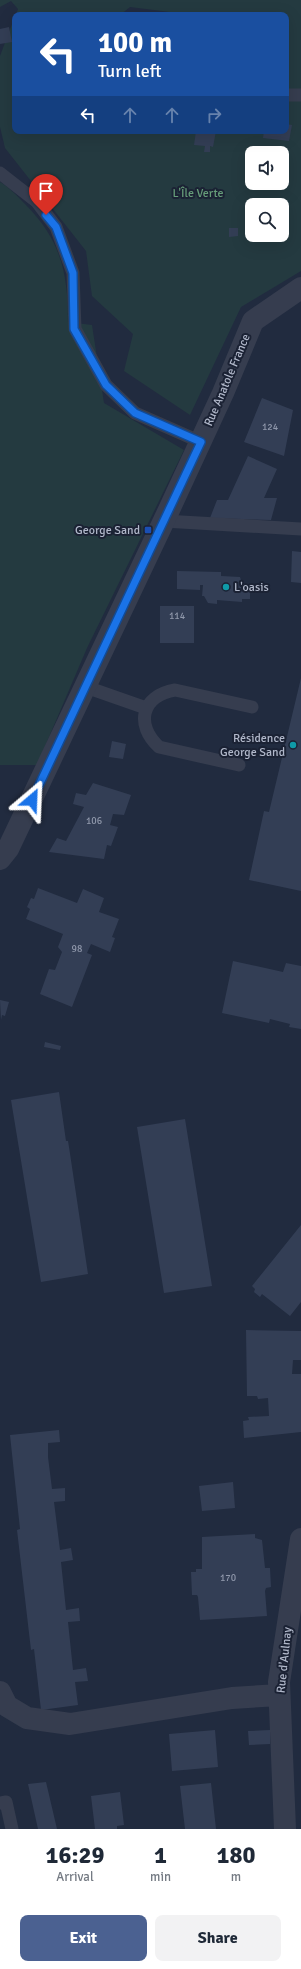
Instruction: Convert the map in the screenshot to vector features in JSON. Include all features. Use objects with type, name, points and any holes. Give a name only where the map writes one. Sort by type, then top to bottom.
[{"type":"street","name":"Rue Anatole France","points":[[0,859],[8,849],[86,687],[201,442],[253,321],[301,288]]},
{"type":"street","name":"Rue d'Aulnay","points":[[285,1829],[279,1682],[301,1539]]},
{"type":"street","points":[[0,1692],[7,1706],[27,1718],[70,1724],[232,1698],[279,1695]]},
{"type":"lane","points":[[289,95],[301,95]]},
{"type":"lane","points":[[0,173],[37,202],[56,227],[73,273],[74,329],[106,385],[135,413],[201,442]]},
{"type":"lane","points":[[164,521],[301,529]]},
{"type":"lane","points":[[86,687],[146,708]]},
{"type":"lane","points":[[239,765],[159,747],[152,740],[146,729],[144,718],[146,708],[163,692],[175,690],[252,707]]},
{"type":"lane","points":[[0,1803],[6,1802],[12,1829]]},
{"type":"green space","name":"L'Île Verte","points":[[0,0],[301,0],[301,271],[241,307],[190,415],[124,371],[133,334],[92,296],[86,251],[5,148],[0,127],[0,56],[12,24],[12,134],[289,134],[289,12],[170,12],[130,7],[124,12],[17,12],[18,9],[11,1],[0,7]]},
{"type":"green space","points":[[0,182],[13,192],[37,217],[54,244],[64,273],[68,304],[68,322],[92,325],[104,403],[184,450],[87,648],[37,765],[0,765]]},
{"type":"building","points":[[9,27],[12,42],[0,44],[0,29]]},
{"type":"building","points":[[289,124],[292,125],[289,141],[263,138],[264,134],[289,134]]},
{"type":"building","points":[[196,134],[215,134],[213,147],[210,146],[210,152],[204,152],[205,146],[194,145]]},
{"type":"building","points":[[229,228],[238,228],[238,236],[229,237]]},
{"type":"building","points":[[262,398],[293,410],[284,456],[244,442]]},
{"type":"building","points":[[248,456],[277,469],[264,498],[277,498],[271,520],[210,518],[217,500],[228,500]]},
{"type":"building","points":[[292,551],[301,552],[301,583],[291,582]]},
{"type":"building","name":"L'oasis","points":[[177,571],[221,572],[221,576],[240,577],[242,583],[250,584],[250,599],[242,599],[242,602],[217,600],[217,604],[208,603],[204,596],[202,596],[203,585],[200,585],[200,590],[177,589]]},
{"type":"building","points":[[160,606],[194,606],[194,643],[160,643]]},
{"type":"building","points":[[301,678],[301,891],[249,880],[264,811],[269,812]]},
{"type":"building","points":[[112,741],[126,744],[123,759],[109,757]]},
{"type":"building","points":[[93,783],[131,795],[124,815],[113,814],[110,825],[118,827],[111,846],[107,845],[104,859],[49,852],[57,838],[66,841],[84,807],[73,804],[76,793],[86,795]]},
{"type":"building","points":[[38,888],[77,903],[83,889],[104,898],[99,912],[119,919],[112,937],[115,938],[110,952],[91,944],[87,953],[92,955],[72,1007],[40,994],[49,969],[55,970],[62,952],[58,947],[63,934],[26,919],[30,909],[27,907],[31,898],[34,899]]},
{"type":"building","points":[[233,961],[283,972],[286,963],[301,966],[301,1029],[289,1027],[290,1024],[270,1019],[269,1023],[222,1013]]},
{"type":"building","points":[[0,1000],[9,1002],[5,1016],[2,1015],[1,1020]]},
{"type":"building","points":[[45,1042],[61,1046],[60,1050],[44,1047]]},
{"type":"building","points":[[59,1092],[66,1141],[68,1141],[69,1147],[88,1274],[41,1282],[11,1100]]},
{"type":"building","points":[[185,1119],[212,1286],[164,1293],[137,1127]]},
{"type":"building","points":[[301,1225],[301,1302],[290,1316],[262,1294],[260,1297],[254,1292],[255,1289],[252,1286]]},
{"type":"building","points":[[246,1330],[301,1331],[301,1360],[293,1360],[292,1374],[301,1374],[301,1432],[244,1438],[243,1421],[249,1420],[248,1417],[269,1416],[268,1398],[258,1399],[257,1396],[247,1396]]},
{"type":"building","points":[[59,1430],[60,1442],[48,1443],[48,1457],[52,1489],[65,1488],[65,1501],[54,1502],[60,1550],[71,1548],[73,1560],[61,1562],[66,1610],[79,1608],[80,1621],[68,1622],[73,1670],[86,1668],[88,1681],[75,1682],[78,1705],[41,1710],[34,1649],[31,1650],[17,1530],[20,1529],[10,1435]]},
{"type":"building","points":[[233,1482],[235,1508],[202,1511],[199,1486]]},
{"type":"building","points":[[255,1534],[255,1538],[262,1540],[265,1568],[270,1568],[271,1587],[266,1588],[265,1591],[267,1616],[200,1620],[198,1597],[197,1595],[192,1595],[191,1572],[196,1572],[196,1569],[202,1569],[202,1537]]},
{"type":"building","points":[[215,1730],[218,1767],[172,1771],[169,1734]]},
{"type":"building","points":[[270,1730],[270,1744],[249,1745],[248,1731]]},
{"type":"building","points":[[46,1782],[57,1829],[38,1829],[28,1784]]},
{"type":"building","points":[[211,1783],[216,1829],[185,1829],[180,1786]]},
{"type":"building","points":[[120,1792],[124,1825],[117,1826],[117,1829],[95,1829],[91,1796]]},
{"type":"place","name":"George Sand","points":[[148,530]]},
{"type":"place","name":"L'oasis","points":[[226,587]]},
{"type":"place","name":"Résidence George Sand","points":[[293,745]]},
{"type":"route","points":[[32,800],[201,442],[135,413],[106,385],[74,329],[73,273],[56,227],[46,215]]}]
